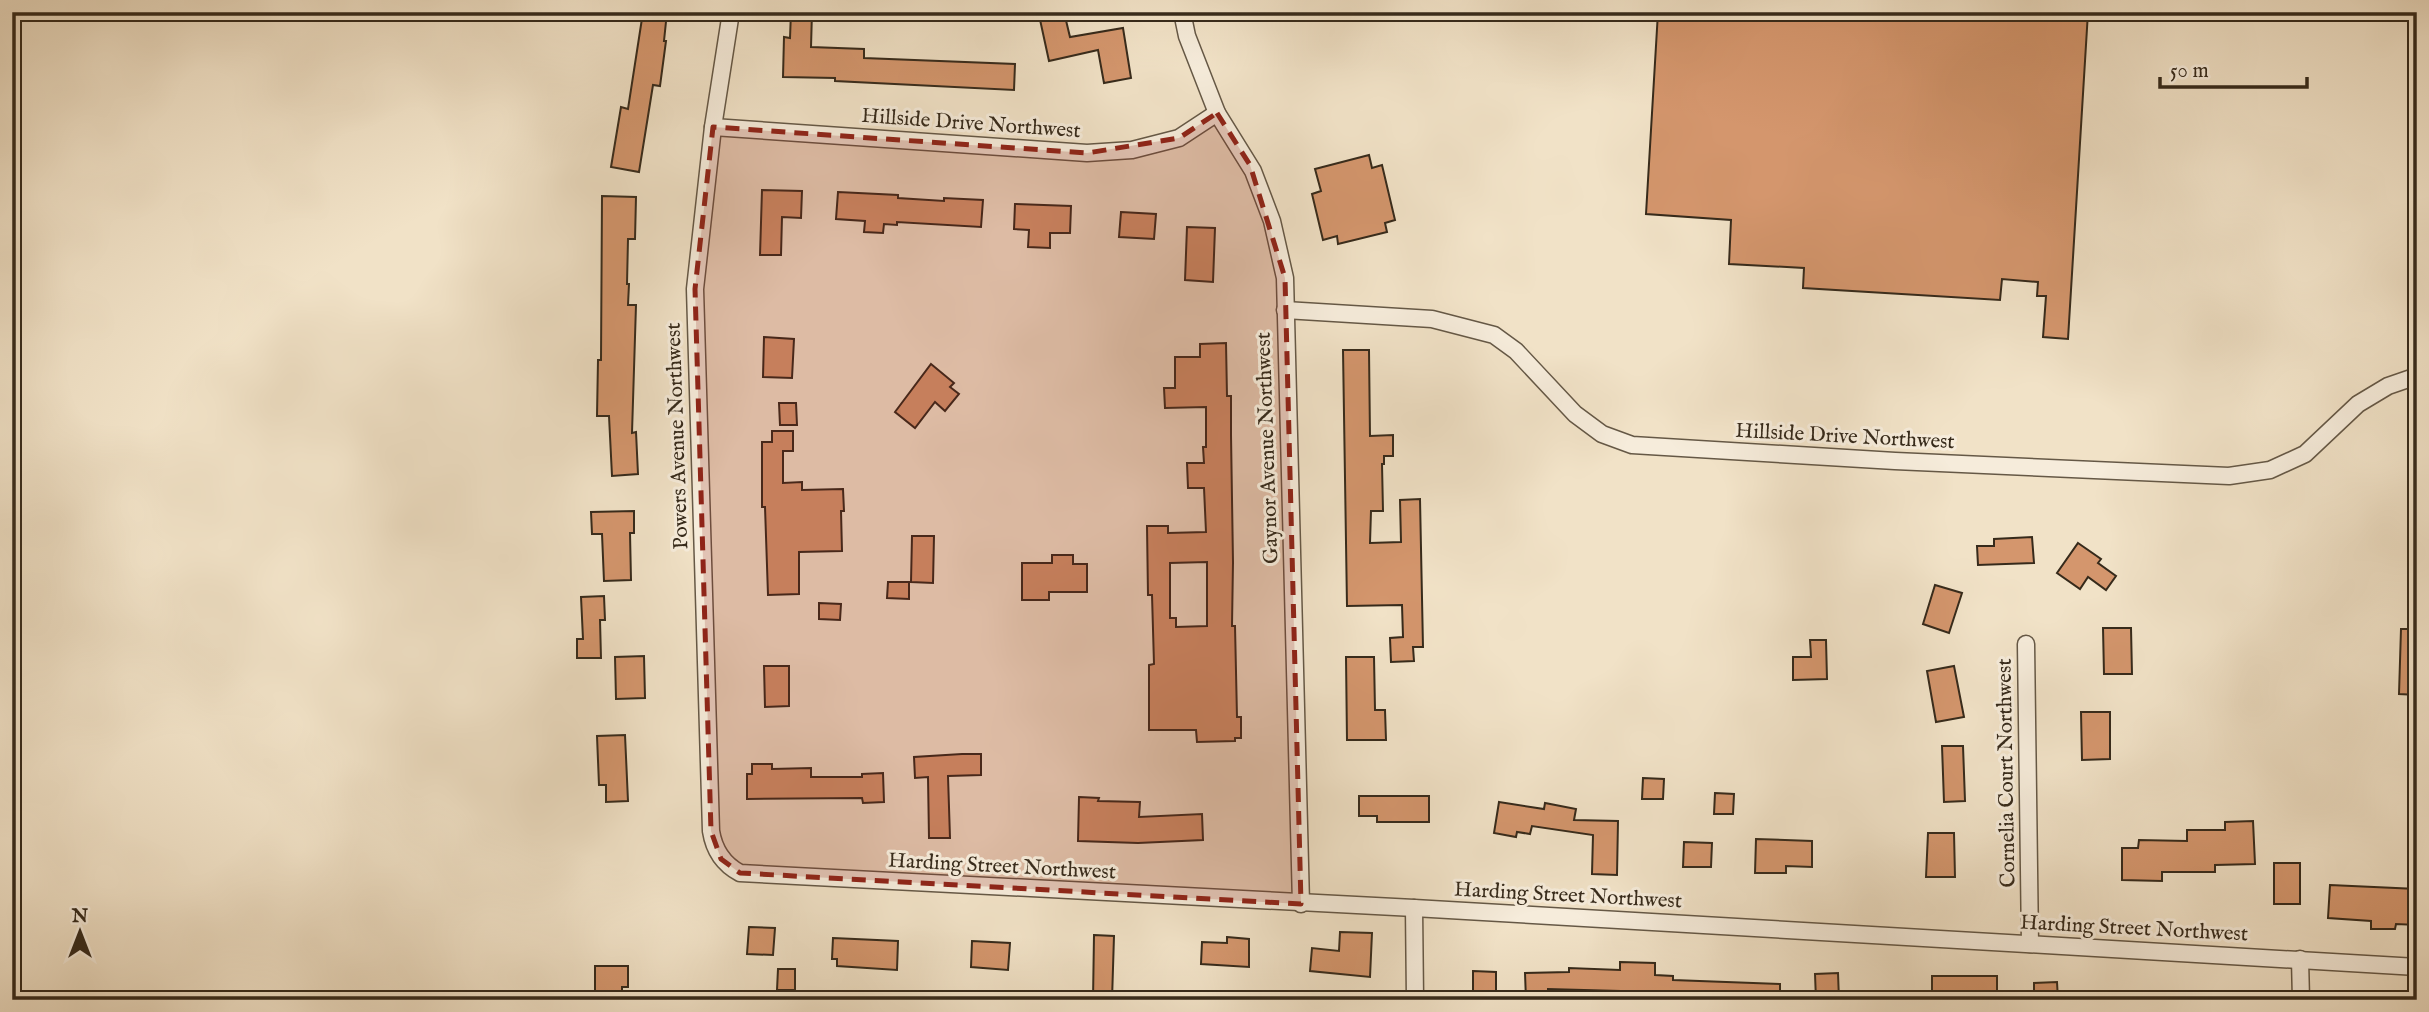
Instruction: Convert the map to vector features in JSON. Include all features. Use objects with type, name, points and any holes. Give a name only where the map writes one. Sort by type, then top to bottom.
[{"type":"street","name":"Powers Avenue Northwest","points":[[721,859],[711,831],[695,289],[713,127],[731,12]]},
{"type":"street","name":"Gaynor Avenue Northwest","points":[[1182,12],[1187,36],[1217,113],[1250,166],[1272,221],[1285,278],[1301,904]]},
{"type":"street","name":"Hillside Drive Northwest","points":[[713,127],[1087,153],[1132,150],[1179,138],[1217,113]]},
{"type":"street","name":"Hillside Drive Northwest","points":[[1285,310],[1432,319],[1494,335],[1516,351],[1575,414],[1602,434],[1632,444],[1895,461],[2229,476],[2270,470],[2305,454],[2358,404],[2388,386],[2417,376]]},
{"type":"street","name":"Cornelia Court Northwest","points":[[2026,644],[2030,944]]},
{"type":"street","name":"Harding Street Northwest","points":[[721,859],[740,873],[1414,908],[2417,967]]},
{"type":"street","points":[[1414,908],[1415,1000]]},
{"type":"street","points":[[2300,959],[2301,1000]]},
{"type":"highlighted area","points":[[1217,113],[1250,165],[1285,278],[1301,904],[740,873],[721,859],[711,831],[695,289],[713,127],[1087,153],[1179,138]]},
{"type":"building","points":[[643,12],[667,12],[660,86],[653,85],[639,172],[611,167],[621,107],[628,109]]},
{"type":"building","points":[[791,12],[812,12],[811,47],[864,49],[864,58],[1015,64],[1014,90],[783,77],[784,37],[790,38]]},
{"type":"building","points":[[1064,12],[1070,37],[1123,28],[1131,78],[1104,83],[1098,50],[1049,61],[1039,15]]},
{"type":"building","points":[[1658,12],[1708,15],[1708,12],[2088,12],[2068,339],[2043,337],[2046,296],[2037,296],[2038,282],[2002,279],[2000,300],[1803,288],[1804,268],[1729,264],[1731,220],[1646,214]]},
{"type":"building","points":[[1369,155],[1372,168],[1382,165],[1395,220],[1385,223],[1387,232],[1338,244],[1337,236],[1323,240],[1312,194],[1321,191],[1315,169]]},
{"type":"building","points":[[762,190],[802,191],[801,218],[782,217],[781,255],[760,255]]},
{"type":"building","points":[[838,192],[944,201],[944,198],[983,200],[981,227],[897,222],[897,225],[884,224],[883,233],[864,232],[865,221],[836,219]]},
{"type":"building","points":[[602,196],[636,197],[635,239],[628,239],[627,284],[628,305],[636,305],[632,433],[636,432],[638,474],[612,476],[609,416],[597,416],[598,360],[601,360]]},
{"type":"building","points":[[1015,204],[1071,206],[1070,233],[1050,233],[1050,248],[1028,247],[1029,230],[1014,229]]},
{"type":"building","points":[[1121,212],[1156,214],[1154,239],[1119,237]]},
{"type":"building","points":[[1187,227],[1215,228],[1213,282],[1185,280]]},
{"type":"building","points":[[764,337],[794,339],[792,378],[763,377]]},
{"type":"building","points":[[1226,343],[1227,396],[1231,396],[1232,626],[1235,626],[1237,717],[1241,717],[1241,738],[1235,738],[1235,741],[1197,742],[1196,730],[1149,730],[1149,665],[1154,664],[1152,595],[1148,595],[1147,526],[1168,526],[1168,533],[1206,532],[1204,488],[1188,488],[1187,463],[1204,463],[1206,407],[1165,408],[1164,388],[1175,388],[1175,357],[1200,357],[1200,344]],"holes":[[[1207,562],[1207,626],[1176,627],[1176,618],[1170,618],[1170,563]]]},
{"type":"building","points":[[1343,350],[1369,350],[1370,436],[1393,435],[1393,456],[1384,456],[1382,464],[1383,511],[1371,511],[1370,543],[1401,542],[1400,500],[1420,499],[1423,647],[1413,647],[1414,661],[1391,662],[1390,638],[1403,637],[1402,605],[1347,606]]},
{"type":"building","points":[[931,364],[954,383],[950,387],[959,394],[945,411],[935,402],[915,428],[895,412]]},
{"type":"building","points":[[779,403],[796,403],[797,425],[780,425]]},
{"type":"building","points":[[772,431],[793,431],[793,451],[783,451],[783,483],[802,482],[802,490],[843,489],[842,551],[799,552],[799,594],[768,595],[765,507],[762,507],[762,442],[772,442]]},
{"type":"building","points":[[634,511],[634,533],[630,533],[631,580],[604,581],[602,534],[592,534],[591,512]]},
{"type":"building","points":[[912,536],[934,536],[933,583],[911,582]]},
{"type":"building","points":[[2032,537],[2034,563],[1978,565],[1977,546],[1994,546],[1994,539]]},
{"type":"building","points":[[2078,543],[2101,559],[2098,563],[2116,576],[2106,590],[2088,577],[2080,589],[2057,573]]},
{"type":"building","points":[[1052,555],[1073,555],[1073,564],[1087,564],[1087,592],[1049,592],[1049,600],[1022,600],[1022,563],[1052,563]]},
{"type":"building","points":[[888,582],[909,582],[909,599],[887,598]]},
{"type":"building","points":[[1935,585],[1962,593],[1949,633],[1923,624]]},
{"type":"building","points":[[604,596],[605,620],[600,620],[601,658],[577,658],[577,639],[583,639],[581,597]]},
{"type":"building","points":[[819,603],[841,604],[840,620],[819,619]]},
{"type":"building","points":[[2103,628],[2131,628],[2132,674],[2104,674]]},
{"type":"building","points":[[2401,629],[2417,629],[2417,695],[2399,694]]},
{"type":"building","points":[[1810,640],[1826,640],[1827,679],[1793,680],[1793,657],[1811,657]]},
{"type":"building","points":[[644,656],[645,698],[616,699],[615,657]]},
{"type":"building","points":[[1346,657],[1374,657],[1375,710],[1385,710],[1386,740],[1347,740]]},
{"type":"building","points":[[764,666],[789,666],[789,706],[765,707]]},
{"type":"building","points":[[1954,666],[1964,717],[1936,722],[1927,671]]},
{"type":"building","points":[[2081,712],[2110,712],[2110,759],[2082,760]]},
{"type":"building","points":[[625,735],[628,801],[606,802],[606,785],[599,785],[597,736]]},
{"type":"building","points":[[1942,746],[1963,746],[1965,801],[1944,802]]},
{"type":"building","points":[[981,754],[981,775],[948,776],[950,838],[929,838],[928,777],[915,778],[914,757]]},
{"type":"building","points":[[752,764],[772,764],[772,769],[811,768],[811,777],[862,777],[862,774],[883,773],[884,802],[863,803],[862,798],[747,799],[747,774],[752,774]]},
{"type":"building","points":[[1643,778],[1664,779],[1663,799],[1642,799]]},
{"type":"building","points":[[1715,793],[1734,794],[1733,814],[1714,814]]},
{"type":"building","points":[[1359,796],[1429,796],[1429,822],[1377,822],[1377,816],[1359,816]]},
{"type":"building","points":[[1079,797],[1099,798],[1098,801],[1140,802],[1139,817],[1202,814],[1203,840],[1138,843],[1078,841]]},
{"type":"building","points":[[1499,802],[1544,809],[1545,803],[1576,809],[1574,820],[1618,821],[1617,875],[1592,874],[1593,835],[1532,826],[1530,834],[1517,832],[1516,837],[1494,833]]},
{"type":"building","points":[[2253,821],[2255,864],[2215,865],[2215,872],[2162,872],[2162,881],[2122,880],[2122,848],[2138,848],[2139,840],[2187,841],[2187,830],[2225,830],[2225,822]]},
{"type":"building","points":[[1928,833],[1954,833],[1955,877],[1926,877]]},
{"type":"building","points":[[1756,839],[1812,841],[1812,867],[1786,866],[1786,873],[1755,873]]},
{"type":"building","points":[[1684,842],[1712,843],[1711,867],[1683,867]]},
{"type":"building","points":[[2274,863],[2300,863],[2300,904],[2274,904]]},
{"type":"building","points":[[2330,885],[2417,889],[2417,925],[2396,924],[2395,929],[2371,929],[2371,921],[2328,918]]},
{"type":"building","points":[[749,927],[775,928],[773,955],[747,954]]},
{"type":"building","points":[[1340,932],[1372,933],[1370,977],[1310,971],[1312,948],[1339,951]]},
{"type":"building","points":[[1094,935],[1114,936],[1112,1000],[1093,1000]]},
{"type":"building","points":[[1227,937],[1249,939],[1249,967],[1201,964],[1202,942],[1227,943]]},
{"type":"building","points":[[833,938],[898,941],[897,970],[837,966],[837,959],[832,959]]},
{"type":"building","points":[[972,941],[1010,943],[1008,970],[971,967]]},
{"type":"building","points":[[1620,962],[1655,963],[1655,975],[1673,976],[1673,980],[1780,984],[1780,1000],[1620,1000],[1620,991],[1548,989],[1548,1000],[1526,1000],[1525,973],[1569,972],[1569,968],[1620,970]]},
{"type":"building","points":[[595,966],[628,966],[628,987],[622,987],[622,1000],[595,1000]]},
{"type":"building","points":[[778,969],[795,969],[795,990],[777,990]]},
{"type":"building","points":[[1473,971],[1496,972],[1496,1000],[1473,1000]]},
{"type":"building","points":[[1838,973],[1839,1000],[1816,1000],[1815,974]]},
{"type":"building","points":[[1932,976],[1997,976],[1997,1000],[1932,1000]]},
{"type":"building","points":[[2057,982],[2058,1000],[2034,1000],[2034,983]]}]
